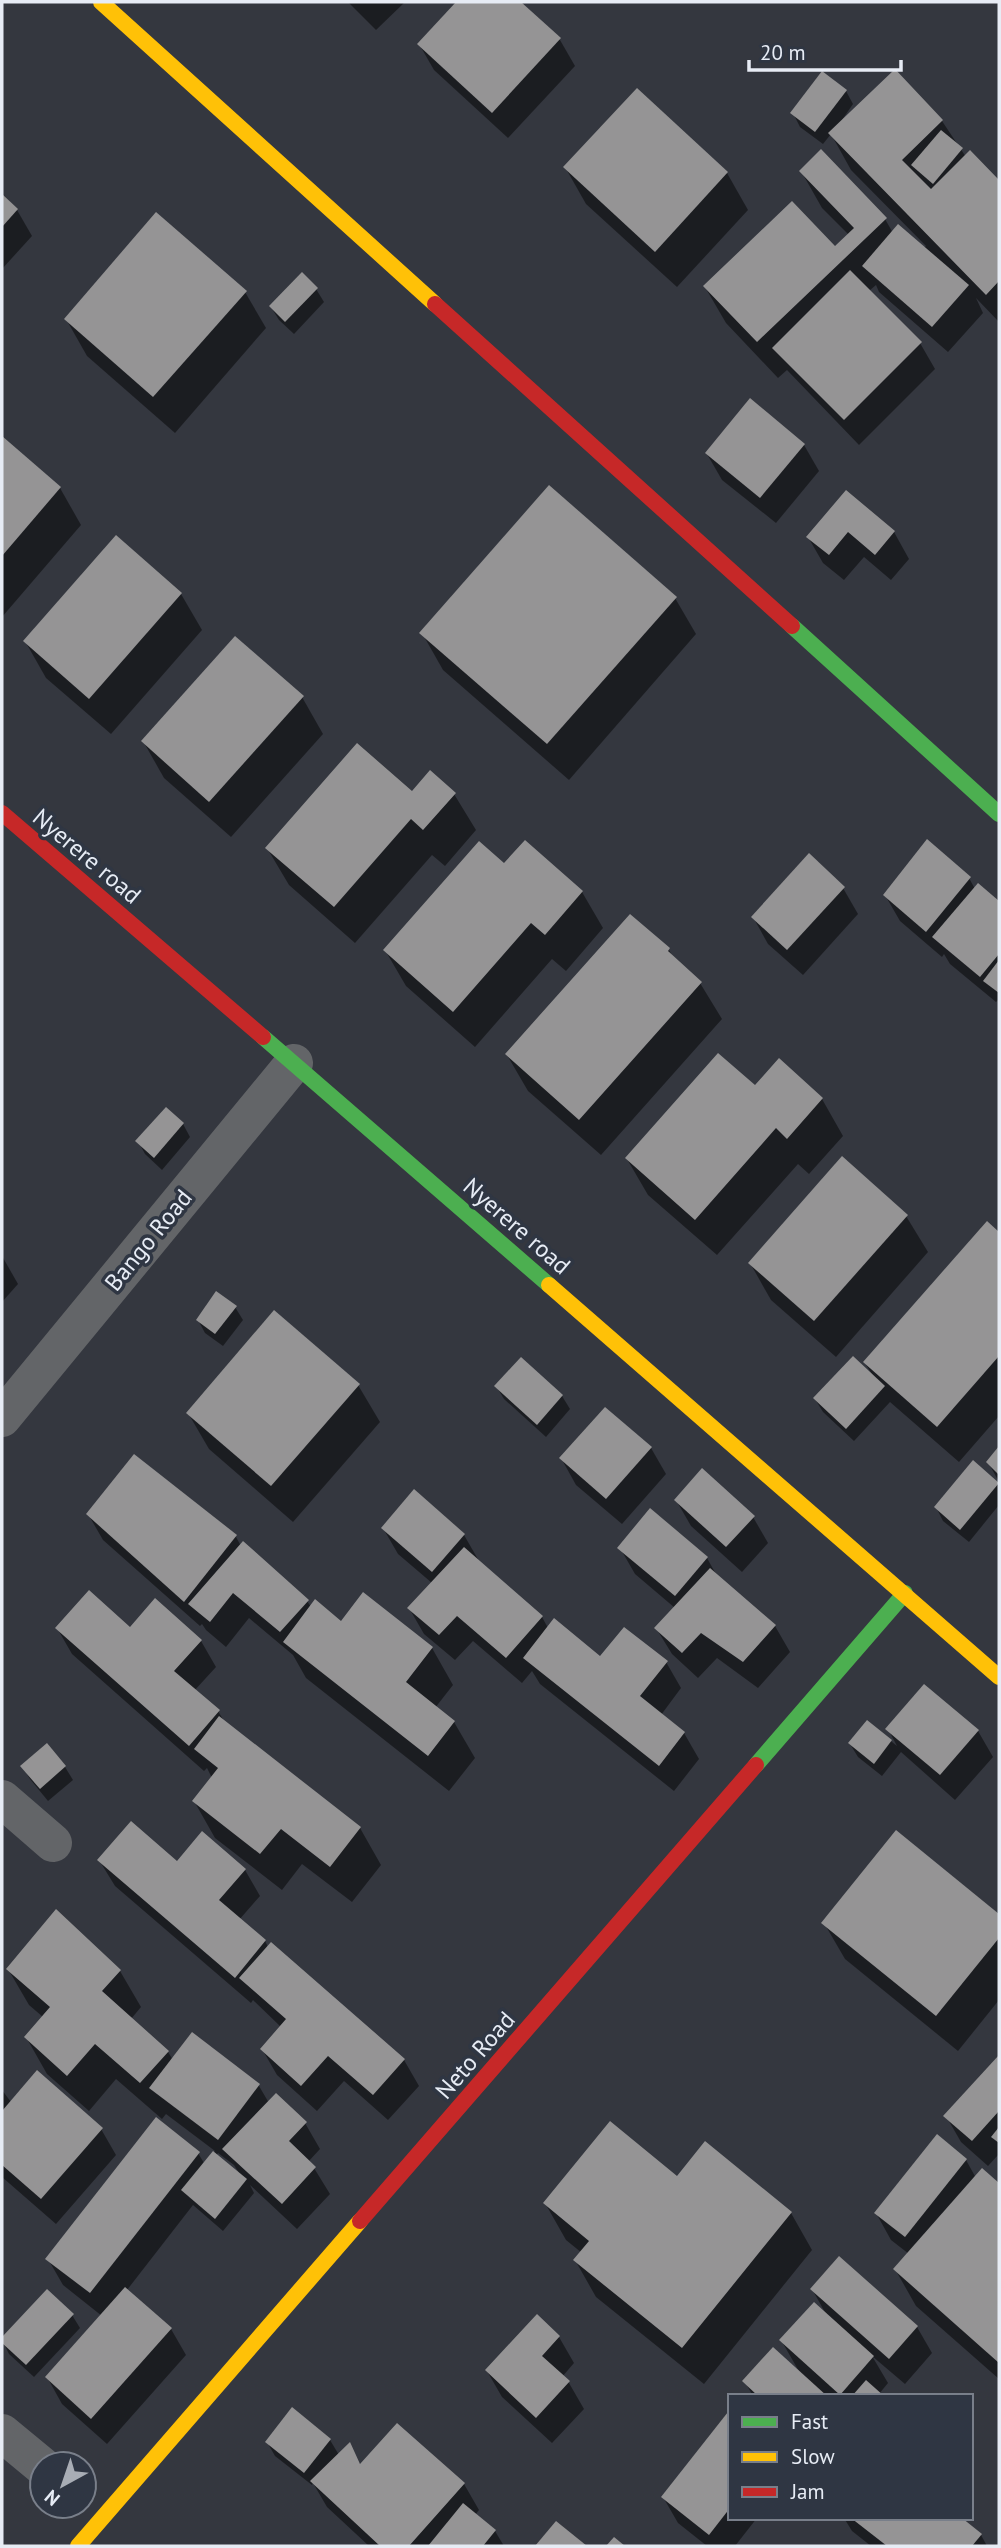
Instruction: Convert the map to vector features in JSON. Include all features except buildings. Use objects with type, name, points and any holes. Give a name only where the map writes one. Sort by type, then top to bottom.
[{"type":"street","points":[[101,2],[999,814]]},
{"type":"street","name":"Nyerere road","points":[[2,813],[294,1063],[999,1677]]},
{"type":"street","name":"Bango Road","points":[[2,1418],[294,1063]]},
{"type":"street","name":"Neto Road","points":[[88,2522],[905,1593]]},
{"type":"street","points":[[2,1799],[53,1843]]},
{"type":"street","points":[[2,2433],[28,2454]]},
{"type":"traffic: fast","points":[[792,626],[999,814]]},
{"type":"traffic: fast","points":[[263,1037],[549,1285]]},
{"type":"traffic: fast","points":[[756,1765],[905,1593]]},
{"type":"traffic: slow","points":[[101,2],[435,304]]},
{"type":"traffic: slow","points":[[549,1285],[999,1677]]},
{"type":"traffic: slow","points":[[78,2546],[360,2221]]},
{"type":"traffic: jam","points":[[435,304],[792,626]]},
{"type":"traffic: jam","points":[[2,813],[263,1037]]},
{"type":"traffic: jam","points":[[360,2221],[756,1765]]}]
